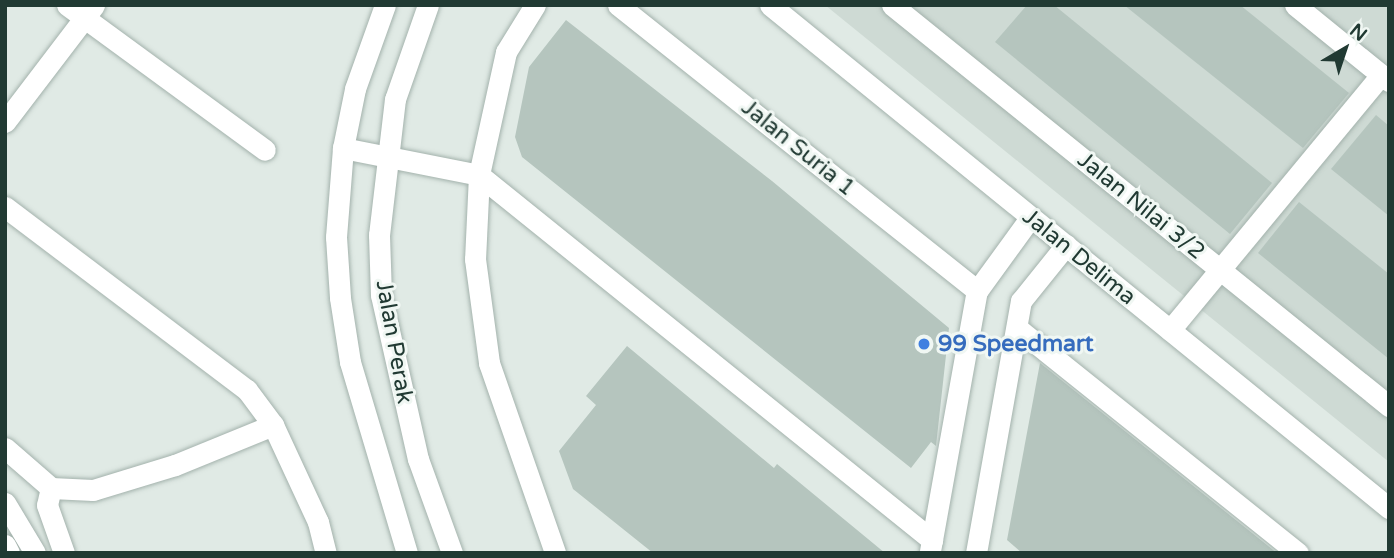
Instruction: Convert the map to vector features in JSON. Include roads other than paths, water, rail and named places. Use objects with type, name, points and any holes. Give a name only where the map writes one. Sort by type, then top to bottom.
[{"type":"street","points":[[67,5],[89,12],[265,150]]},
{"type":"street","name":"Jalan Perak","points":[[385,5],[355,89],[343,148],[336,237],[340,298],[351,362],[407,553]]},
{"type":"street","name":"Jalan Perak","points":[[428,5],[395,99],[386,157],[379,235],[389,342],[418,459],[452,553]]},
{"type":"street","points":[[535,5],[506,52],[479,175],[475,260],[489,363],[555,553]]},
{"type":"street","name":"Jalan Suria 1","points":[[618,5],[977,291]]},
{"type":"street","name":"Jalan Delima","points":[[770,5],[1389,508]]},
{"type":"street","name":"Jalan Nilai 3/2","points":[[892,5],[1389,406]]},
{"type":"street","points":[[1170,330],[1385,78],[1299,7]]},
{"type":"street","points":[[5,122],[89,12]]},
{"type":"street","points":[[343,148],[479,175],[931,546],[977,291],[1030,218]]},
{"type":"street","points":[[5,208],[247,390],[273,425],[318,522],[326,553]]},
{"type":"street","points":[[976,553],[1024,294],[1066,245]]},
{"type":"street","points":[[1017,328],[1298,553]]},
{"type":"street","points":[[5,448],[51,488],[93,490],[175,465],[273,425]]},
{"type":"street","points":[[51,488],[49,512],[64,553]]},
{"type":"street","points":[[5,503],[35,553]]},
{"type":"street","points":[[5,545],[9,553]]},
{"type":"place","name":"99 Speedmart","points":[[924,344]]}]
